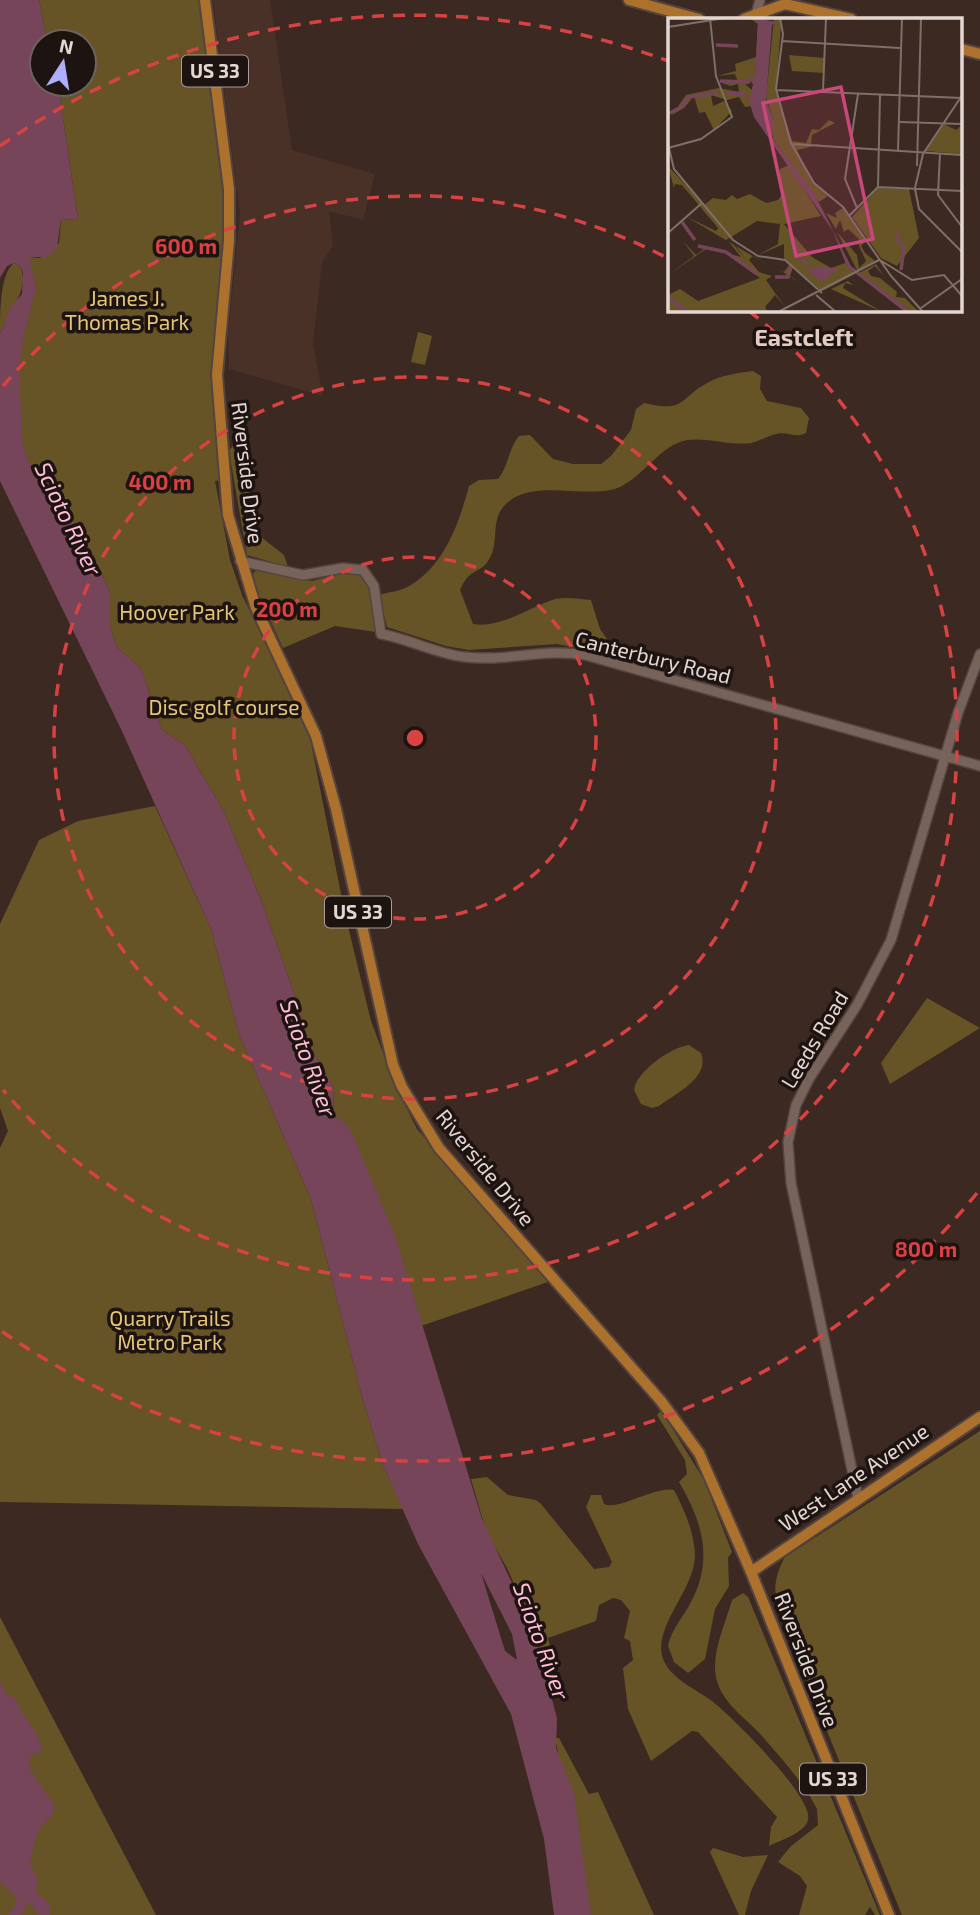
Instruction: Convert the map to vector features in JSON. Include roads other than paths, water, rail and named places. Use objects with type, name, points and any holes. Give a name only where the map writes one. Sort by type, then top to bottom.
[{"type":"main road","name":"Riverside Drive","points":[[205,0],[229,189],[229,241],[218,346],[218,405],[228,516],[256,608],[316,736],[336,809],[385,1036],[402,1087],[439,1148],[458,1172],[683,1429],[704,1464],[751,1572],[889,1915]]},
{"type":"main road","points":[[629,0],[695,18]]},
{"type":"main road","points":[[746,18],[773,6],[791,4],[847,18]]},
{"type":"main road","points":[[962,49],[980,54]]},
{"type":"main road","name":"West Lane Avenue","points":[[751,1572],[980,1417]]},
{"type":"street","points":[[756,14],[760,0]]},
{"type":"street","name":"Canterbury Road","points":[[240,561],[303,575],[342,568],[363,570],[374,586],[381,634],[453,656],[497,658],[549,652],[585,655],[980,766]]},
{"type":"street","name":"Leeds Road","points":[[858,1498],[791,1183],[788,1142],[801,1094],[857,1006],[891,940],[967,685],[980,653]]},
{"type":"water","name":"Scioto River","points":[[0,0],[39,0],[44,28],[28,28],[28,98],[60,98],[78,220],[61,219],[57,248],[47,257],[29,257],[36,289],[24,334],[19,370],[22,439],[26,456],[47,497],[64,499],[80,538],[91,550],[110,592],[110,627],[117,647],[141,669],[162,730],[185,745],[224,812],[260,897],[298,1004],[308,1043],[334,1089],[333,1114],[350,1128],[395,1236],[482,1519],[533,1628],[557,1718],[556,1748],[574,1794],[591,1915],[554,1915],[544,1839],[511,1714],[418,1544],[383,1465],[363,1400],[311,1199],[239,1034],[211,929],[121,729],[0,481],[0,334],[10,308],[22,294],[23,272],[20,266],[14,263],[7,266],[0,278]],"holes":[[[481,1573],[512,1634],[517,1660],[505,1651]]]},
{"type":"water","points":[[0,1681],[5,1693],[15,1698],[38,1736],[42,1750],[30,1757],[29,1768],[55,1807],[37,1834],[30,1864],[37,1878],[36,1892],[49,1903],[50,1915],[39,1915],[29,1902],[21,1915],[7,1915],[15,1906],[17,1898],[0,1882]]},
{"type":"district","name":"Eastcleft","points":[[804,338]]},
{"type":"park label","name":"James J. Thomas Park","points":[[127,311]]},
{"type":"park label","name":"Hoover Park","points":[[177,613]]},
{"type":"park label","name":"Disc golf course","points":[[224,708]]},
{"type":"park label","name":"Quarry Trails Metro Park","points":[[170,1331]]}]
